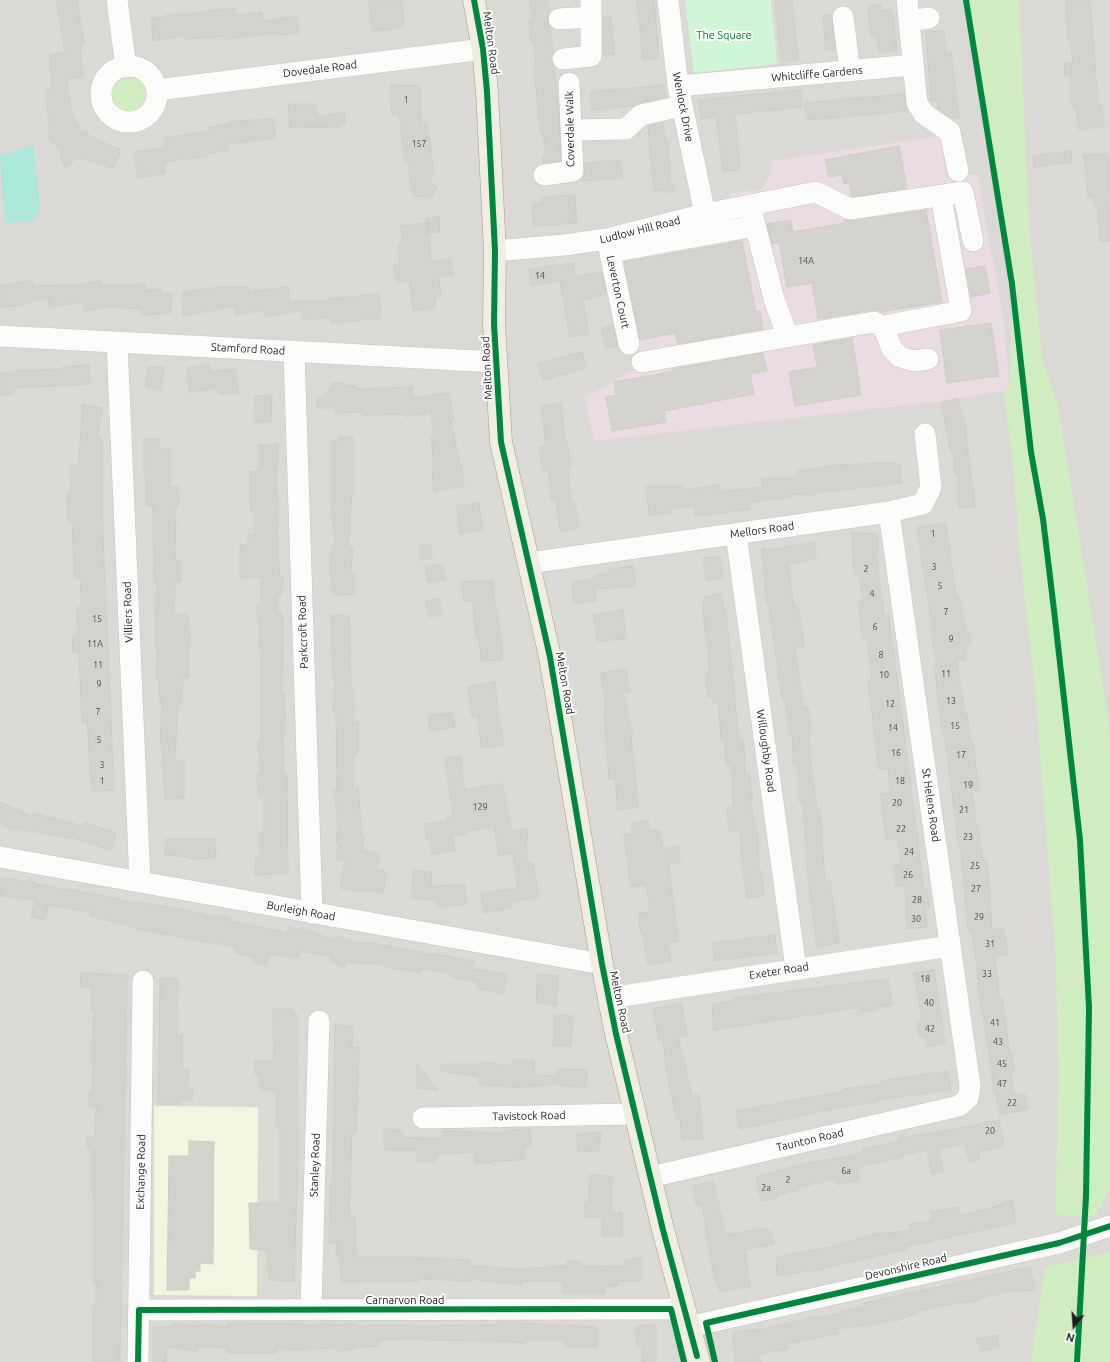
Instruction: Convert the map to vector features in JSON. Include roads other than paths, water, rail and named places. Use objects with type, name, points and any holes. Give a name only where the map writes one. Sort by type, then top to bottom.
[{"type":"main road","name":"Melton Road","points":[[474,0],[483,49],[487,92],[495,251],[494,324],[501,442],[556,685],[602,964],[609,998],[634,1114],[682,1306],[699,1362]]},
{"type":"street","points":[[117,0],[126,67]]},
{"type":"street","name":"Wenlock Drive","points":[[668,0],[680,96],[705,214]]},
{"type":"street","points":[[907,0],[919,20],[913,65],[917,103],[924,114],[950,132],[958,170]]},
{"type":"street","points":[[559,19],[591,9],[591,56],[563,59]]},
{"type":"street","points":[[843,17],[850,71]]},
{"type":"street","name":"Dovedale Road","points":[[157,90],[483,49]]},
{"type":"street","name":"Whitcliffe Gardens","points":[[571,130],[626,129],[641,115],[680,96],[850,71],[913,65]]},
{"type":"street","points":[[126,67],[143,70],[154,82],[157,90],[154,107],[145,117],[133,122],[125,122],[116,119],[104,106],[102,89],[110,74],[126,67]]},
{"type":"street","name":"Coverdale Walk","points":[[544,175],[573,171],[569,83]]},
{"type":"street","name":"Ludlow Hill Road","points":[[495,251],[564,245],[614,244],[662,234],[705,214],[750,205],[781,192],[816,192],[832,201],[850,208],[964,192],[973,241]]},
{"type":"street","points":[[642,362],[874,322],[883,326],[960,311],[941,196]]},
{"type":"street","points":[[750,205],[774,299],[788,337]]},
{"type":"street","points":[[662,234],[755,226]]},
{"type":"street","name":"Leverton Court","points":[[614,244],[629,344]]},
{"type":"street","points":[[883,326],[892,349],[900,357],[914,361],[928,359]]},
{"type":"street","name":"Stamford Road","points":[[0,336],[496,362]]},
{"type":"street","name":"Villiers Road","points":[[117,342],[140,882]]},
{"type":"street","name":"Parkcroft Road","points":[[294,351],[312,913]]},
{"type":"street","name":"Mellors Road","points":[[529,563],[889,512],[923,504],[931,487],[925,434]]},
{"type":"street","name":"St Helens Road","points":[[889,512],[970,1086],[968,1098]]},
{"type":"street","name":"Willoughby Road","points":[[736,534],[796,969]]},
{"type":"street","name":"Burleigh Road","points":[[0,857],[602,964]]},
{"type":"street","name":"Exeter Road","points":[[609,998],[950,946]]},
{"type":"street","name":"Exchange Road","points":[[138,1362],[143,981]]},
{"type":"street","name":"Stanley Road","points":[[311,1310],[319,1021]]},
{"type":"street","name":"Taunton Road","points":[[650,1177],[959,1106],[968,1098]]},
{"type":"street","name":"Tavistock Road","points":[[423,1118],[634,1114]]},
{"type":"street","name":"Devonshire Road","points":[[688,1327],[1059,1243],[1110,1226]]},
{"type":"street","name":"Carnarvon Road","points":[[139,1310],[671,1309],[682,1306]]},
{"type":"park label","name":"The Square","points":[[724,35]]}]
